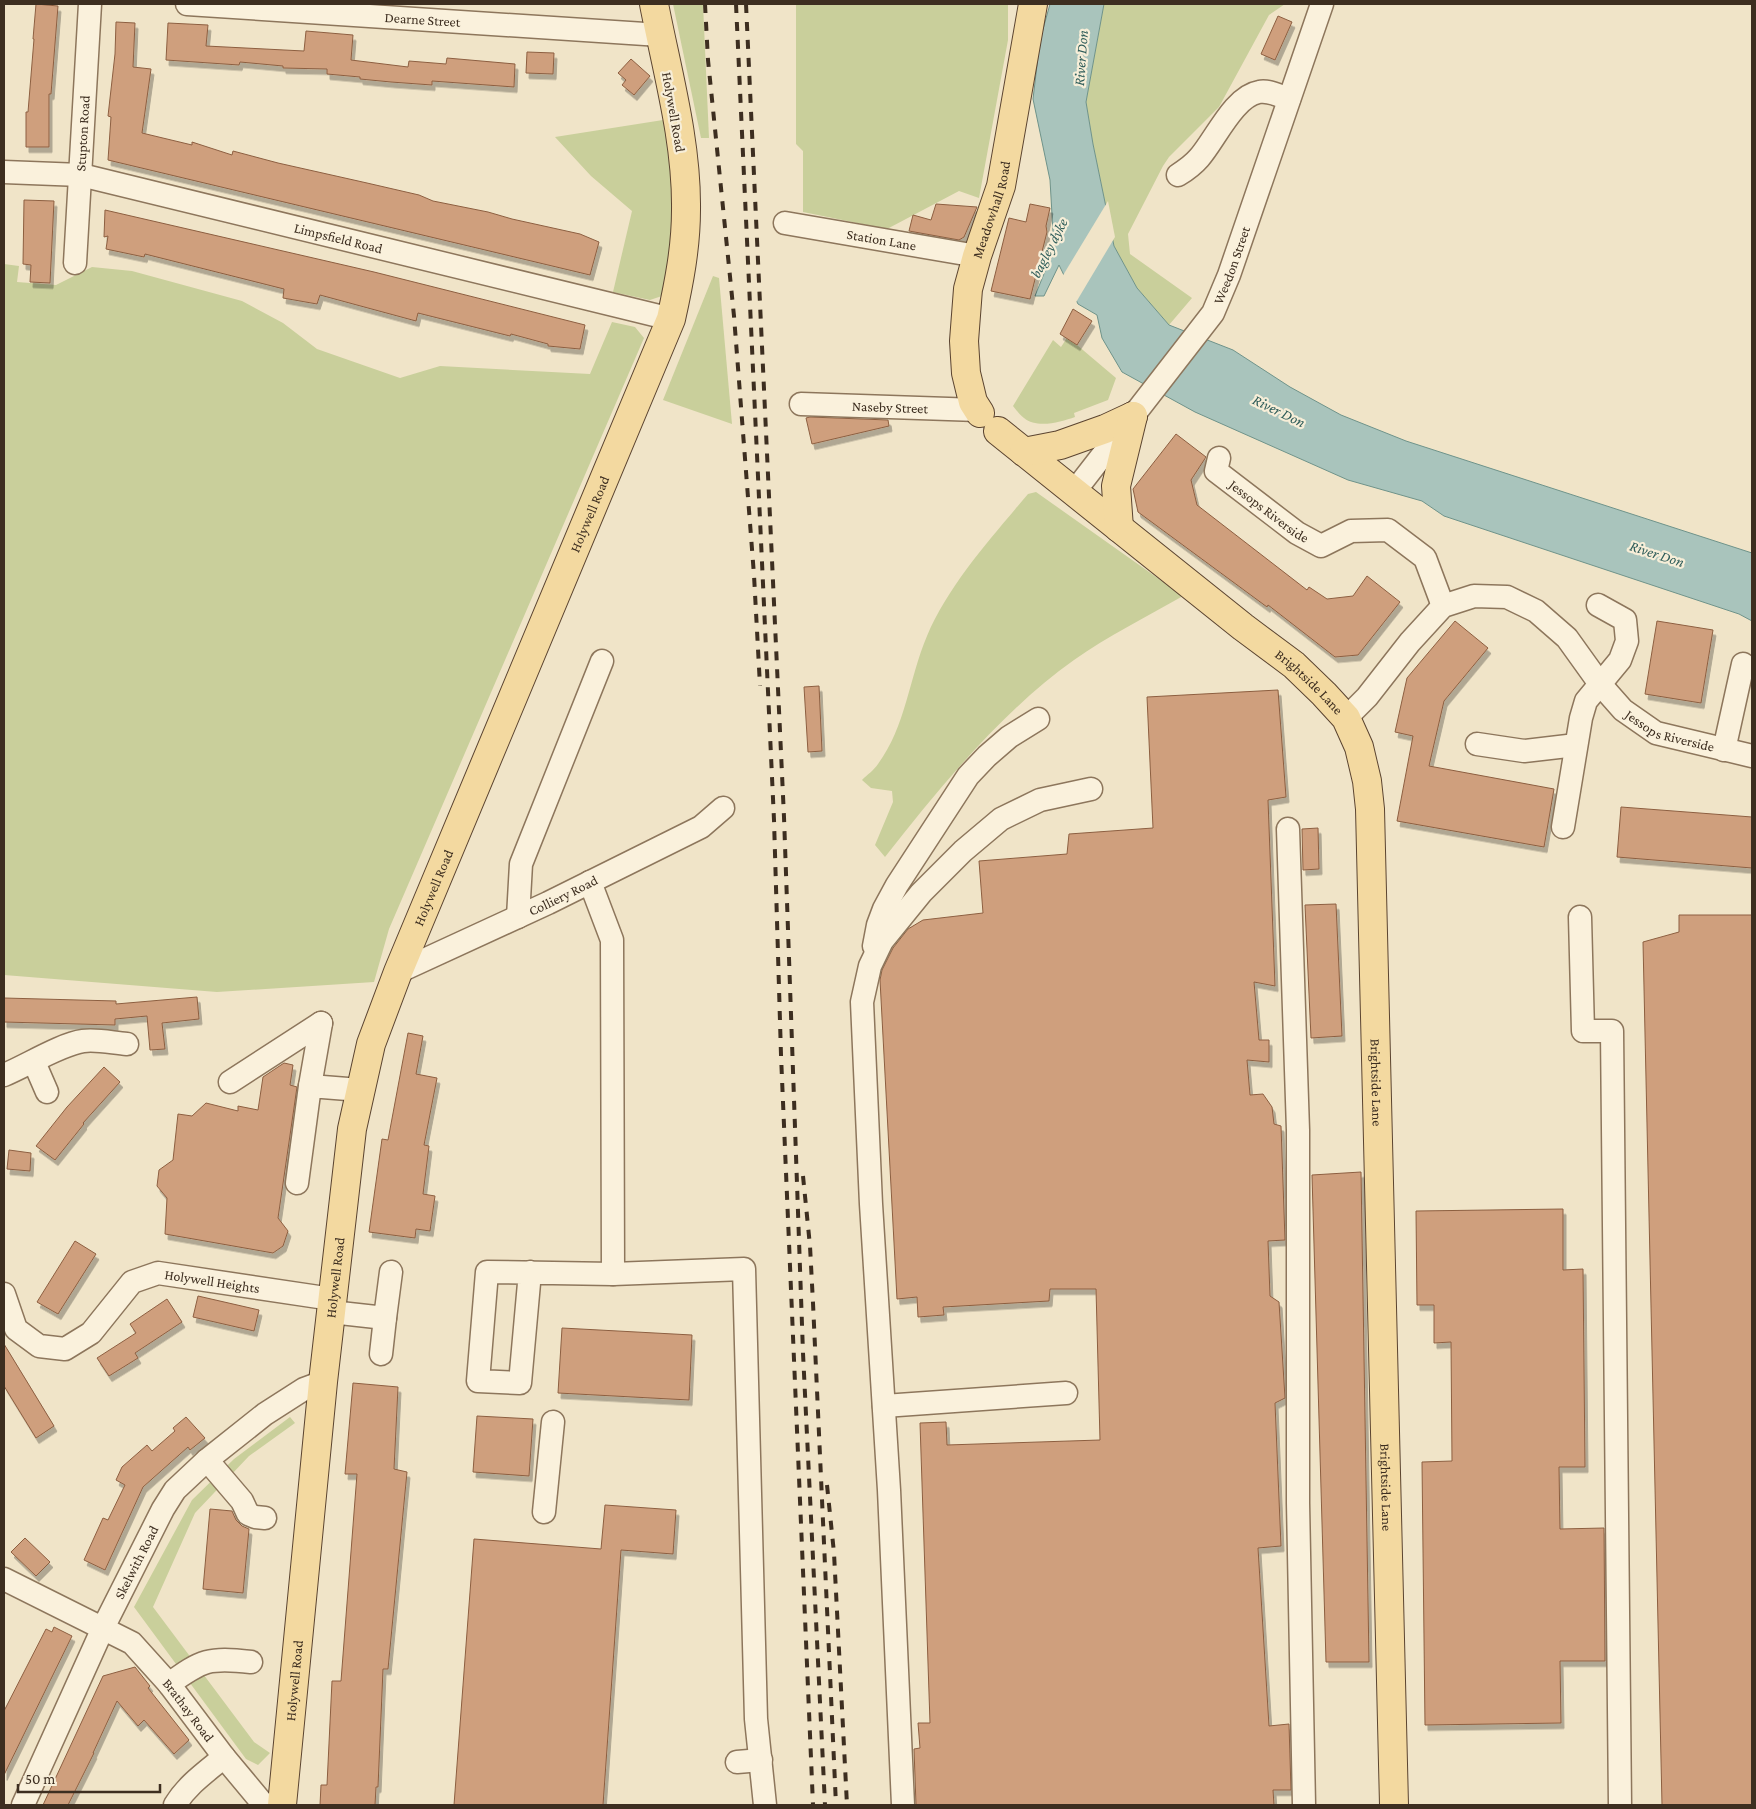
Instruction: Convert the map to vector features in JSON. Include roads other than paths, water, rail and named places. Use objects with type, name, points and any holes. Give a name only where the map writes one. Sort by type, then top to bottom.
[{"type":"main road","name":"Holywell Road","points":[[282,1805],[323,1382],[352,1129],[372,1044],[398,972],[671,319],[680,280],[686,211],[685,176],[654,4]]},
{"type":"main road","name":"Meadowhall Road","points":[[1033,4],[1001,186],[977,256],[968,290],[964,341],[968,388],[973,402],[985,418],[1074,492]]},
{"type":"main road","points":[[1024,452],[1060,445],[1105,428],[1139,408]]},
{"type":"main road","points":[[1119,528],[1116,486],[1139,408]]},
{"type":"main road","name":"Brightside Lane","points":[[1074,492],[1294,665],[1346,718],[1359,746],[1367,781],[1370,810],[1394,1805]]},
{"type":"street","name":"Stupton Road","points":[[75,262],[90,4]]},
{"type":"street","name":"Dearne Street","points":[[186,4],[401,11],[660,35]]},
{"type":"street","name":"Weedon Street","points":[[1074,492],[1213,313],[1229,275],[1322,4]]},
{"type":"street","points":[[1178,175],[1192,166],[1201,156],[1222,124],[1248,96],[1258,92],[1268,92],[1289,99]]},
{"type":"street","name":"Limpsfield Road","points":[[4,172],[81,175],[671,319]]},
{"type":"street","name":"Station Lane","points":[[785,223],[977,256]]},
{"type":"street","name":"Naseby Street","points":[[800,404],[985,418]]},
{"type":"street","name":"Jessops Riverside","points":[[1219,458],[1216,471],[1297,533],[1321,546],[1351,531],[1388,530],[1425,558],[1443,606]]},
{"type":"street","name":"Jessops Riverside","points":[[1346,718],[1367,697],[1410,642],[1443,606],[1474,596],[1507,597],[1536,611],[1567,638],[1600,684],[1623,710],[1656,733],[1752,756]]},
{"type":"street","points":[[1563,827],[1581,718],[1586,701],[1620,660],[1627,641],[1625,620],[1598,605]]},
{"type":"street","points":[[518,917],[521,864],[602,661]]},
{"type":"street","points":[[1724,750],[1743,664]]},
{"type":"street","points":[[903,1805],[862,1002],[878,925],[897,885],[968,776],[1009,737],[1038,719]]},
{"type":"street","points":[[1477,744],[1524,751],[1576,746]]},
{"type":"street","points":[[870,966],[882,941],[921,893],[963,851],[1001,819],[1040,800],[1091,788]]},
{"type":"street","name":"Colliery Road","points":[[398,972],[518,917],[701,827],[723,808]]},
{"type":"street","points":[[1288,829],[1298,1130],[1298,1503],[1304,1805]]},
{"type":"street","points":[[590,882],[612,940],[613,1274]]},
{"type":"street","points":[[1580,916],[1583,1031],[1612,1031],[1620,1805]]},
{"type":"street","points":[[230,1082],[321,1023],[296,1183]]},
{"type":"street","points":[[4,1075],[56,1050],[85,1041],[127,1044]]},
{"type":"street","points":[[34,1062],[47,1092]]},
{"type":"street","points":[[310,1086],[360,1090]]},
{"type":"street","points":[[530,1272],[520,1383],[478,1381],[486,1272],[530,1272],[613,1274],[744,1270],[742,1434],[744,1603],[765,1805]]},
{"type":"street","points":[[381,1354],[391,1272]]},
{"type":"street","name":"Holywell Heights","points":[[4,1294],[16,1329],[39,1346],[65,1349],[91,1333],[132,1282],[158,1273],[385,1318]]},
{"type":"street","name":"Skelwith Road","points":[[23,1805],[104,1628],[163,1509],[175,1490],[207,1460],[265,1414],[304,1389],[323,1382]]},
{"type":"street","points":[[884,1406],[1066,1393]]},
{"type":"street","points":[[544,1512],[553,1422]]},
{"type":"street","points":[[207,1460],[242,1501],[248,1514],[265,1518]]},
{"type":"street","name":"Brathay Road","points":[[4,1579],[132,1643],[169,1684],[224,1758],[264,1805]]},
{"type":"street","points":[[169,1684],[192,1667],[209,1660],[226,1659],[251,1662]]},
{"type":"street","points":[[175,1805],[181,1795],[197,1779],[224,1758]]},
{"type":"street","points":[[736,1762],[761,1760]]},
{"type":"water","name":"River Don","points":[[1050,4],[1104,4],[1086,102],[1093,144],[1114,246],[1137,288],[1169,325],[1233,350],[1290,387],[1341,415],[1406,441],[1752,553],[1752,621],[1739,614],[1444,516],[1422,501],[1348,480],[1195,412],[1122,372],[1102,338],[1097,315],[1078,304],[1059,265],[1044,296],[1035,296],[1054,249],[1050,180],[1033,99],[1040,40]]},
{"type":"railway","points":[[705,4],[708,60],[734,316],[754,575],[760,686]]},
{"type":"railway","points":[[736,4],[774,820],[781,1055],[813,1805]]},
{"type":"railway","points":[[746,4],[784,817],[803,1353],[825,1805]]},
{"type":"railway","points":[[803,1176],[813,1303],[836,1805]]},
{"type":"railway","points":[[827,1485],[834,1553],[847,1805]]},
{"type":"water label","name":"bagley dyke","points":[[1049,248]]}]
